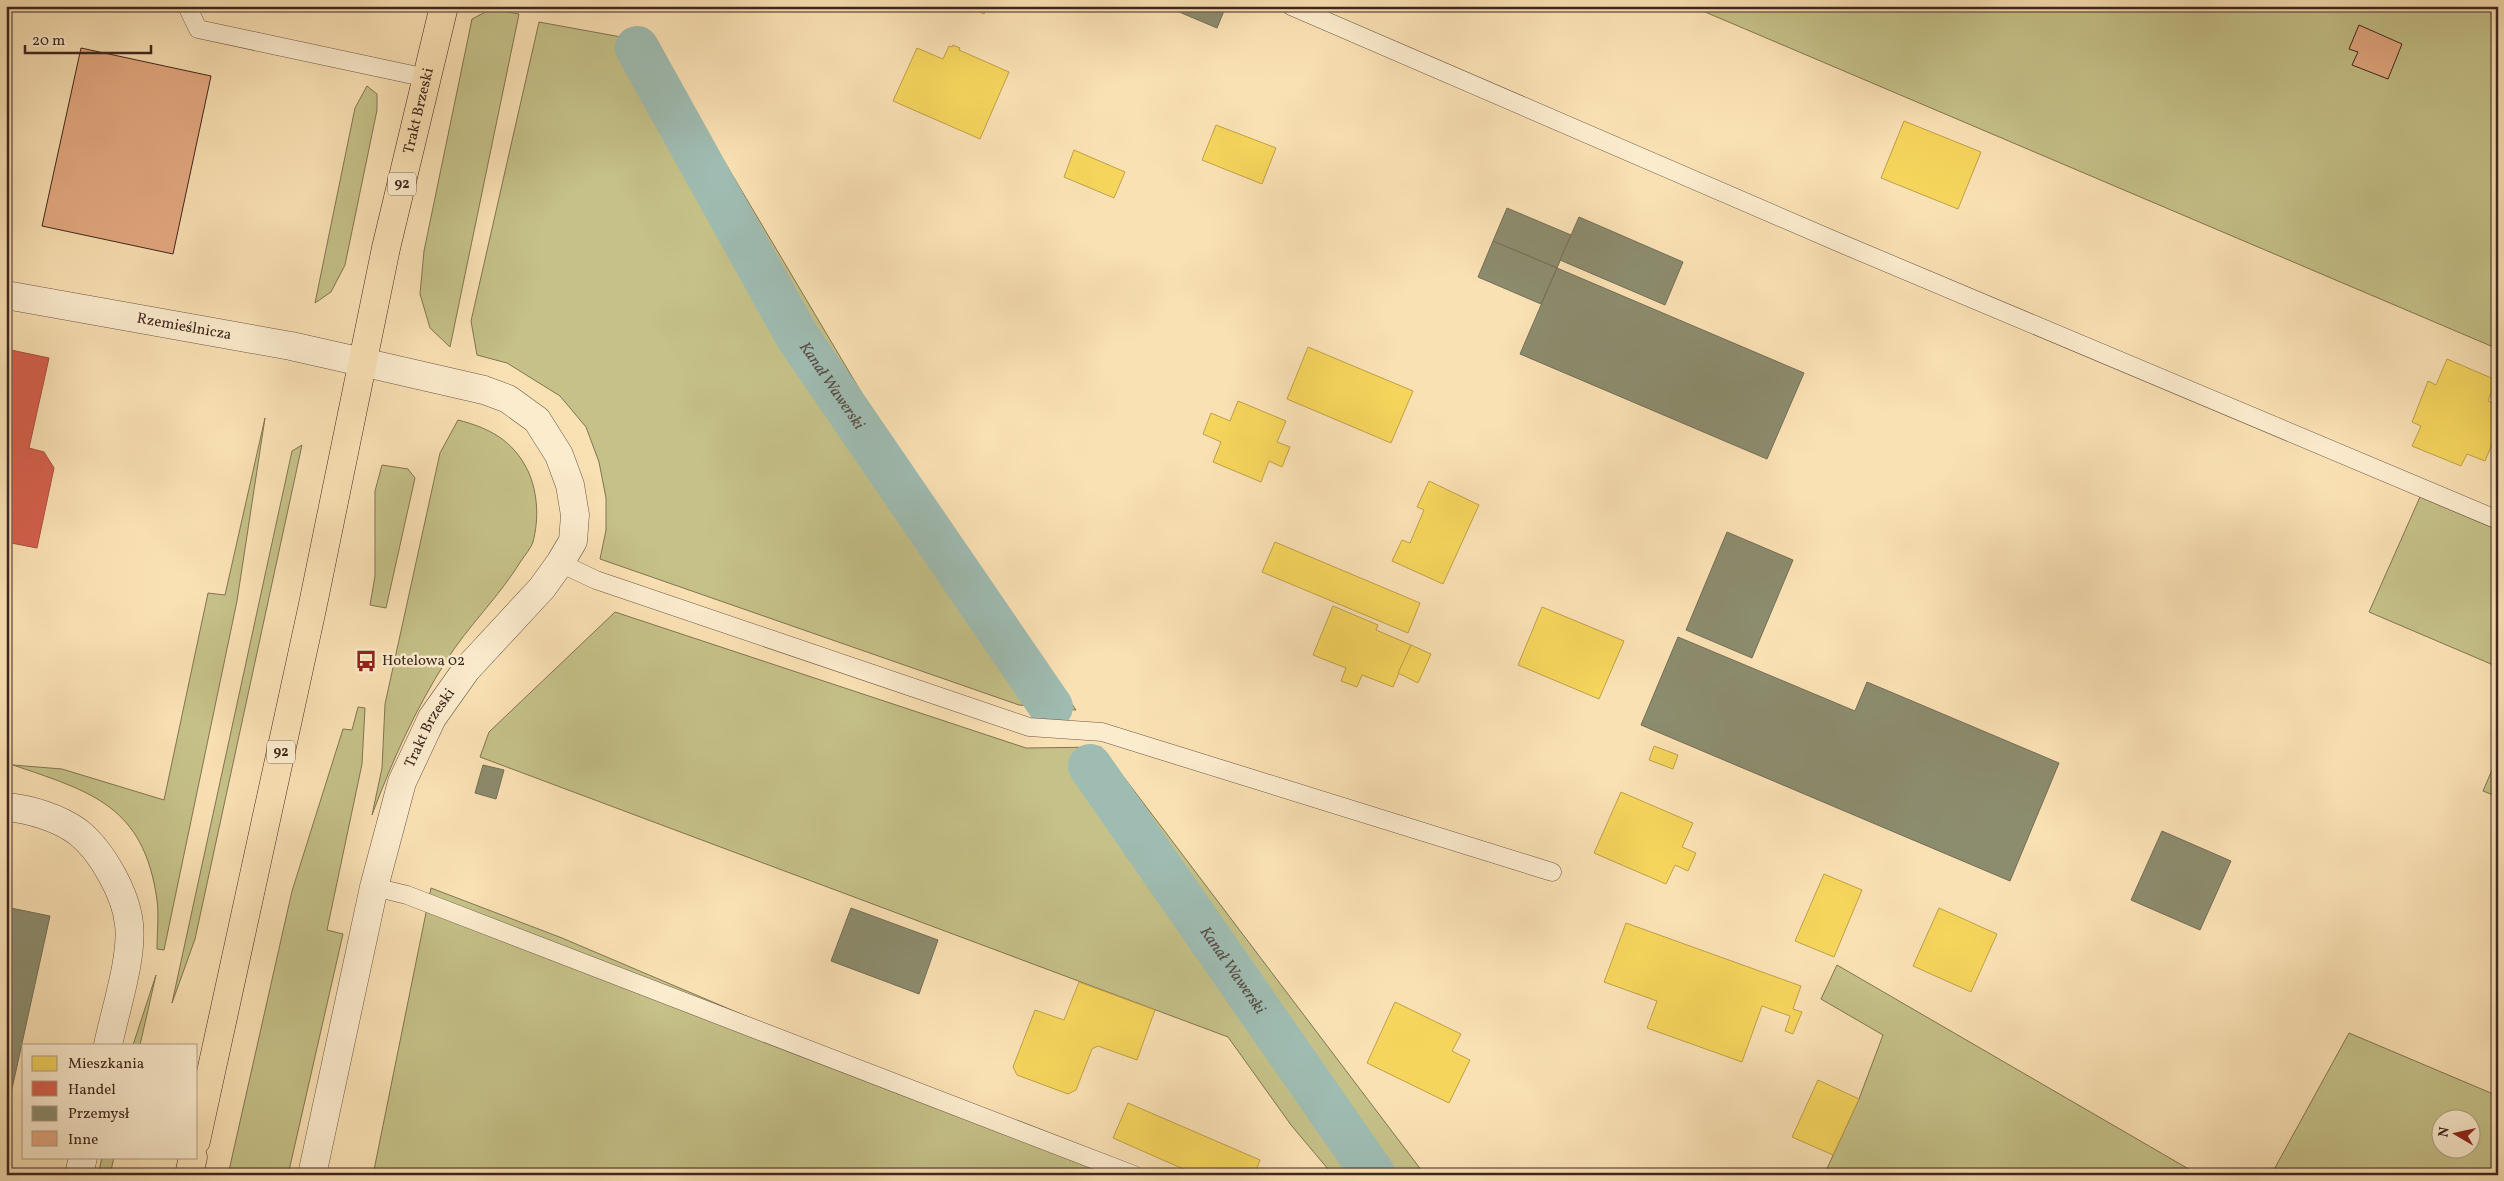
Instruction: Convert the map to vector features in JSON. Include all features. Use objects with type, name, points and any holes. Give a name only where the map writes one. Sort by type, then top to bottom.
[{"type":"main road","name":"Trakt Brzeski","points":[[198,1132],[316,591],[362,362],[444,6]]},
{"type":"main road","points":[[189,1175],[193,1158]]},
{"type":"street","name":"Rzemieślnicza","points":[[6,295],[292,346],[362,362]]},
{"type":"street","name":"Trakt Brzeski","points":[[312,1175],[374,887],[402,782],[432,718],[466,670],[542,588],[560,563],[573,541],[575,515],[570,485],[559,455],[537,420],[508,399],[484,390],[362,362]]},
{"type":"street","points":[[6,807],[23,808],[55,820],[78,832],[114,877],[123,897],[130,925],[128,953],[108,1044]]},
{"type":"street","points":[[79,1175],[83,1158]]},
{"type":"lane","points":[[187,6],[198,29],[427,78]]},
{"type":"lane","points":[[1291,6],[1831,239],[2498,520]]},
{"type":"lane","points":[[560,563],[596,580],[1029,727],[1102,732],[1552,872]]},
{"type":"lane","points":[[374,887],[407,895],[1134,1175]]},
{"type":"shaded area","points":[[1691,6],[2498,6],[2498,349]]},
{"type":"shaded area","points":[[491,9],[519,14],[450,347],[430,328],[420,294],[424,251],[472,19]]},
{"type":"shaded area","points":[[539,22],[654,43],[867,402],[1076,710],[1019,705],[600,559],[606,530],[606,498],[599,462],[586,427],[560,396],[507,363],[477,355],[471,321]]},
{"type":"shaded area","points":[[367,86],[377,94],[377,110],[345,265],[331,292],[315,303],[355,108]]},
{"type":"shaded area","points":[[265,418],[237,601],[164,950],[157,949],[158,906],[150,868],[140,843],[127,823],[110,807],[90,795],[67,784],[13,765],[62,769],[164,800],[208,593],[225,595]]},
{"type":"shaded area","points":[[458,420],[490,431],[507,443],[522,460],[528,471],[536,497],[535,533],[531,547],[503,587],[455,648],[424,698],[405,736],[372,815],[382,768],[385,704],[440,453]]},
{"type":"shaded area","points":[[302,445],[195,939],[172,1003],[292,451]]},
{"type":"shaded area","points":[[382,465],[408,469],[415,478],[386,608],[370,605],[375,576],[375,491]]},
{"type":"shaded area","points":[[2420,497],[2498,530],[2498,667],[2369,612]]},
{"type":"shaded area","points":[[615,612],[1026,748],[1101,747],[1425,1175],[1333,1175],[1291,1125],[1228,1037],[480,757],[489,732]]},
{"type":"shaded area","points":[[358,707],[365,708],[362,764],[327,930],[343,934],[288,1175],[228,1175],[292,891],[343,729],[352,730]]},
{"type":"shaded area","points":[[2498,756],[2498,797],[2483,791]]},
{"type":"shaded area","points":[[431,888],[562,938],[1120,1175],[373,1175]]},
{"type":"shaded area","points":[[1837,965],[2199,1175],[1824,1175],[1859,1099],[1883,1035],[1821,999]]},
{"type":"shaded area","points":[[156,975],[140,1044],[133,1044]]},
{"type":"shaded area","points":[[2349,1033],[2498,1096],[2498,1175],[2271,1175]]},
{"type":"shaded area","points":[[102,1158],[114,1158],[110,1175],[98,1175]]},
{"type":"building: Mieszkania","points":[[968,6],[987,6],[984,14]]},
{"type":"building: Mieszkania","points":[[953,45],[960,48],[959,50],[1009,72],[980,139],[893,101],[917,48],[943,59],[949,46],[952,47]]},
{"type":"building: Mieszkania","points":[[1904,121],[1981,152],[1958,209],[1881,178]]},
{"type":"building: Mieszkania","points":[[1216,125],[1276,148],[1262,184],[1202,160]]},
{"type":"building: Mieszkania","points":[[1074,150],[1125,172],[1114,198],[1064,177]]},
{"type":"building: Mieszkania","points":[[1308,347],[1413,391],[1391,443],[1287,399]]},
{"type":"building: Mieszkania","points":[[2447,359],[2496,380],[2488,401],[2498,405],[2498,430],[2485,461],[2467,454],[2461,466],[2412,446],[2421,426],[2412,422],[2428,381],[2436,385]]},
{"type":"building: Mieszkania","points":[[1238,401],[1286,421],[1277,442],[1290,447],[1282,467],[1269,461],[1261,482],[1213,462],[1221,442],[1203,434],[1211,413],[1230,421]]},
{"type":"building: Mieszkania","points":[[1429,481],[1479,505],[1443,584],[1392,561],[1402,540],[1410,543],[1424,510],[1417,507]]},
{"type":"building: Mieszkania","points":[[1275,542],[1420,603],[1408,633],[1262,572]]},
{"type":"building: Mieszkania","points":[[1333,606],[1378,625],[1376,630],[1411,645],[1393,687],[1362,675],[1357,687],[1341,681],[1346,668],[1313,655]]},
{"type":"building: Mieszkania","points":[[1542,607],[1624,641],[1599,699],[1518,665]]},
{"type":"building: Mieszkania","points":[[1411,645],[1431,654],[1418,683],[1398,673]]},
{"type":"building: Mieszkania","points":[[1654,746],[1678,755],[1673,769],[1649,760]]},
{"type":"building: Mieszkania","points":[[1621,792],[1693,823],[1682,847],[1696,853],[1688,871],[1675,865],[1666,884],[1594,853]]},
{"type":"building: Mieszkania","points":[[1824,874],[1862,890],[1834,957],[1795,941]]},
{"type":"building: Mieszkania","points":[[1939,908],[1997,934],[1971,992],[1913,966]]},
{"type":"building: Mieszkania","points":[[1626,923],[1801,986],[1793,1009],[1802,1012],[1793,1034],[1785,1031],[1790,1016],[1762,1006],[1742,1062],[1647,1028],[1657,1001],[1604,982]]},
{"type":"building: Mieszkania","points":[[1079,982],[1155,1010],[1137,1060],[1098,1046],[1092,1049],[1076,1090],[1068,1094],[1017,1075],[1013,1067],[1035,1010],[1064,1020]]},
{"type":"building: Mieszkania","points":[[1395,1002],[1461,1034],[1452,1051],[1470,1060],[1449,1103],[1367,1063]]},
{"type":"building: Mieszkania","points":[[1818,1080],[1859,1099],[1833,1155],[1792,1137]]},
{"type":"building: Mieszkania","points":[[1128,1103],[1260,1160],[1254,1175],[1197,1175],[1113,1138]]},
{"type":"building: Handel","points":[[6,349],[49,358],[29,448],[44,452],[54,468],[37,548],[6,542]]},
{"type":"building: Przemysł","points":[[1165,6],[1226,6],[1217,28]]},
{"type":"building: Przemysł","points":[[1507,208],[1571,235],[1557,268],[1493,241]]},
{"type":"building: Przemysł","points":[[1579,217],[1683,262],[1665,305],[1560,260]]},
{"type":"building: Przemysł","points":[[1493,241],[1557,268],[1541,304],[1478,277]]},
{"type":"building: Przemysł","points":[[1557,268],[1804,373],[1767,459],[1520,354]]},
{"type":"building: Przemysł","points":[[1727,532],[1793,560],[1752,658],[1686,630]]},
{"type":"building: Przemysł","points":[[1678,637],[1855,711],[1867,682],[2059,763],[2010,881],[1641,725]]},
{"type":"building: Przemysł","points":[[483,765],[504,770],[496,799],[475,793]]},
{"type":"building: Przemysł","points":[[2162,831],[2231,861],[2200,930],[2131,900]]},
{"type":"building: Przemysł","points":[[6,907],[50,916],[6,1116]]},
{"type":"building: Przemysł","points":[[851,908],[938,940],[919,994],[831,961]]},
{"type":"building: Inne","points":[[2359,25],[2402,44],[2388,79],[2352,65],[2358,52],[2349,49]]},
{"type":"building: Inne","points":[[81,48],[211,76],[173,254],[42,226]]},
{"type":"waterway","name":"Kanał Wawerski","points":[[637,48],[797,336],[1051,707]]},
{"type":"waterway","name":"Kanał Wawerski","points":[[1090,766],[1374,1175]]},
{"type":"place","name":"Hotelowa 02","points":[[366,661]]}]
